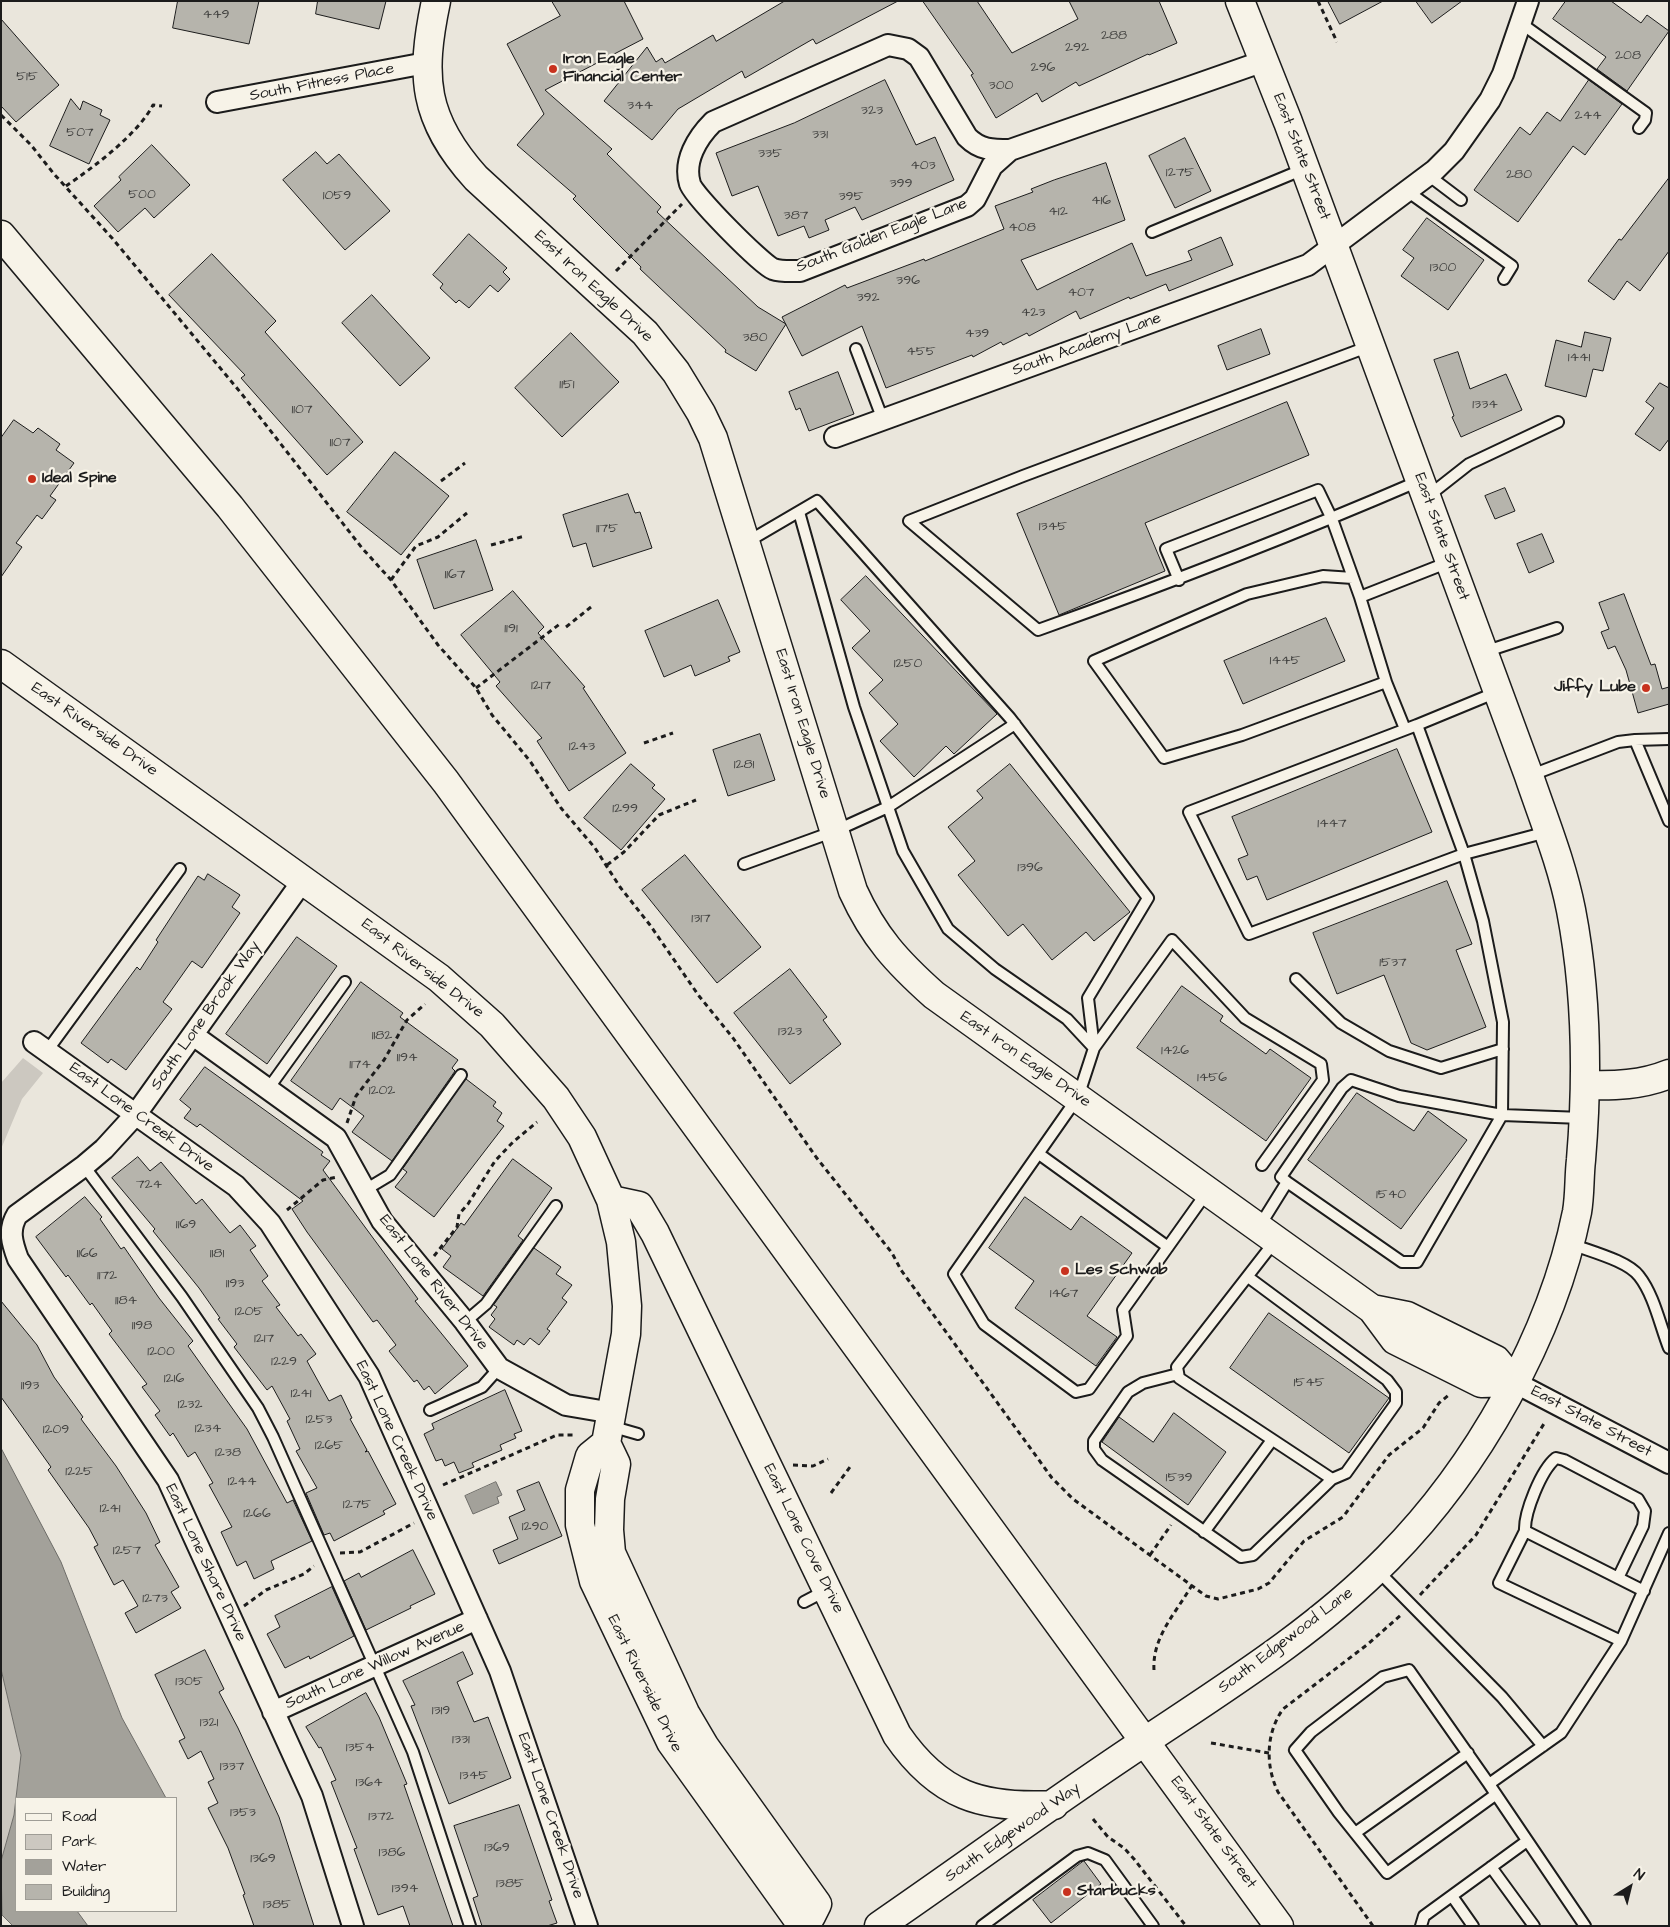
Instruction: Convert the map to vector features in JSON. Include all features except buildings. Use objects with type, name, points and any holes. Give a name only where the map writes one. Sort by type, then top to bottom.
[{"type":"main road","name":"East Iron Eagle Drive","points":[[436,1],[426,63],[429,96],[439,126],[455,154],[476,178],[645,334],[676,372],[701,413],[713,438],[853,891],[874,932],[902,967],[934,995],[1372,1309],[1407,1316],[1496,1360],[1514,1382]]},
{"type":"main road","name":"East State Street","points":[[1240,1],[1306,169],[1548,832],[1571,909],[1583,985],[1586,1085]]},
{"type":"main road","name":"East State Street","points":[[1,235],[230,507],[440,775],[1280,1926]]},
{"type":"main road","name":"East Riverside Drive","points":[[1,664],[432,972],[492,1025],[556,1098],[582,1137],[611,1200],[621,1242],[627,1306],[626,1334],[610,1427],[590,1456],[580,1490],[580,1525],[594,1581],[652,1706],[682,1760],[797,1918],[815,1921]]},
{"type":"main road","points":[[1586,1085],[1617,1086],[1657,1079],[1669,1074]]},
{"type":"main road","name":"South Edgewood Lane","points":[[1146,1741],[1220,1693],[1342,1602],[1422,1522],[1460,1472],[1495,1419],[1514,1382],[1535,1339],[1561,1270],[1577,1210],[1586,1085]]},
{"type":"main road","name":"East Lone Cove Drive","points":[[611,1200],[639,1206],[655,1233],[815,1596],[897,1736],[914,1759],[946,1787],[986,1802],[1022,1807],[1054,1805]]},
{"type":"main road","name":"South Edgewood Way","points":[[879,1926],[1146,1741]]},
{"type":"street","name":"South Academy Lane","points":[[835,437],[1308,264],[1428,175],[1454,151],[1490,100],[1522,24],[1528,1]]},
{"type":"street","name":"South Golden Eagle Lane","points":[[1010,150],[992,166],[974,199],[967,206],[800,271],[787,272],[774,269],[764,263],[690,186],[689,180],[689,162],[695,145],[713,122],[888,45],[908,49],[919,57],[967,137],[976,146],[988,150],[1010,150],[1264,61]]},
{"type":"street","name":"South Fitness Place","points":[[217,102],[426,63]]},
{"type":"street","name":"South Lone Brook Way","points":[[12,1225],[18,1215],[28,1205],[84,1166],[104,1149],[136,1114],[304,879]]},
{"type":"street","name":"East Lone River Drive","points":[[193,1035],[336,1138],[382,1221],[465,1322],[499,1368],[610,1427]]},
{"type":"street","name":"East Lone Creek Drive","points":[[41,1047],[236,1186],[270,1223],[370,1376],[500,1671],[587,1926]]},
{"type":"street","name":"East Lone Shore Drive","points":[[12,1225],[12,1242],[18,1259],[168,1480],[312,1796],[353,1926]]},
{"type":"street","name":"East State Street","points":[[1514,1382],[1669,1463]]},
{"type":"street","name":"South Lone Willow Avenue","points":[[273,1712],[477,1620]]},
{"type":"lane","points":[[1522,24],[1646,113],[1639,128]]},
{"type":"lane","points":[[1152,232],[1306,169]]},
{"type":"lane","points":[[1428,175],[1461,200]]},
{"type":"lane","points":[[1407,191],[1512,266],[1504,279]]},
{"type":"lane","points":[[1371,346],[1023,476],[910,521],[1038,630],[1179,580],[1332,519],[1423,489],[1469,464],[1558,422]]},
{"type":"lane","points":[[856,349],[882,420]]},
{"type":"lane","points":[[1179,580],[1166,549],[1318,490],[1332,519],[1354,578],[1386,682],[1405,729]]},
{"type":"lane","points":[[746,542],[817,501],[1015,724],[1148,898],[1088,998],[1094,1048]]},
{"type":"lane","points":[[799,512],[854,707],[903,851],[948,929],[995,969],[1066,1019],[1094,1048]]},
{"type":"lane","points":[[1360,597],[1450,562]]},
{"type":"lane","points":[[1354,578],[1323,576],[1246,594],[1094,662],[1164,758],[1242,735],[1386,682]]},
{"type":"lane","points":[[1483,652],[1557,628]]},
{"type":"lane","points":[[1498,692],[1189,812],[1249,934],[1464,854],[1548,832]]},
{"type":"lane","points":[[744,864],[835,831],[888,807],[1015,724]]},
{"type":"lane","points":[[1417,725],[1464,854],[1485,930],[1503,1022],[1502,1115],[1417,1262],[1402,1262],[1281,1178],[1342,1088],[1351,1080],[1398,1096],[1502,1115],[1585,1118]]},
{"type":"lane","points":[[1528,776],[1618,742],[1669,739]]},
{"type":"lane","points":[[1634,740],[1669,821]]},
{"type":"lane","points":[[41,1047],[180,869]]},
{"type":"lane","points":[[1208,1191],[1123,1310],[1127,1336],[1089,1389],[1076,1392],[984,1324],[954,1274],[1078,1097],[1094,1048],[1172,940],[1245,1018],[1320,1064],[1323,1080],[1262,1165]]},
{"type":"lane","points":[[1296,979],[1341,1023],[1389,1051],[1441,1068],[1503,1049]]},
{"type":"lane","points":[[268,1089],[345,982]]},
{"type":"lane","points":[[365,1190],[390,1175],[461,1075]]},
{"type":"lane","points":[[1038,1154],[1168,1247]]},
{"type":"lane","points":[[84,1166],[182,1297],[258,1408],[413,1752],[470,1926]]},
{"type":"lane","points":[[1287,1182],[1248,1277],[1177,1367],[1178,1378],[1332,1479]]},
{"type":"lane","points":[[465,1322],[486,1304],[556,1206]]},
{"type":"lane","points":[[1568,1243],[1626,1266],[1639,1276],[1648,1292],[1669,1348]]},
{"type":"lane","points":[[1178,1374],[1144,1383],[1128,1392],[1094,1441],[1094,1449],[1102,1460],[1241,1557],[1253,1556],[1332,1479],[1346,1473],[1396,1402],[1396,1392],[1387,1380],[1248,1277]]},
{"type":"lane","points":[[430,1410],[482,1387],[499,1368]]},
{"type":"lane","points":[[610,1427],[638,1434]]},
{"type":"lane","points":[[1204,1532],[1272,1440]]},
{"type":"lane","points":[[1618,1578],[1642,1526],[1645,1511],[1638,1499],[1564,1460],[1556,1458],[1548,1465],[1524,1519],[1525,1531],[1499,1583],[1621,1641]]},
{"type":"lane","points":[[1525,1531],[1644,1591]]},
{"type":"lane","points":[[1489,1784],[1561,1733],[1621,1641],[1669,1534]]},
{"type":"lane","points":[[1376,1569],[1502,1697],[1543,1746]]},
{"type":"lane","points":[[1495,1795],[1387,1873],[1355,1833],[1295,1750],[1311,1732],[1383,1677],[1409,1670],[1468,1753],[1585,1926]]},
{"type":"lane","points":[[1355,1833],[1468,1753]]},
{"type":"lane","points":[[1421,1926],[1424,1916],[1527,1841]]},
{"type":"lane","points":[[982,1926],[1077,1856],[1088,1853],[1097,1855],[1105,1860],[1153,1926]]},
{"type":"lane","points":[[1491,1867],[1534,1926]]},
{"type":"lane","points":[[1452,1896],[1473,1926]]},
{"type":"path","points":[[1318,1],[1337,42]]},
{"type":"path","points":[[66,186],[88,171],[146,120],[153,105],[162,106]]},
{"type":"path","points":[[1,115],[31,145],[241,393],[362,548],[391,580],[438,645],[476,688],[492,715],[530,761],[561,808],[607,865],[620,887],[650,925],[699,996],[733,1038],[816,1157],[892,1253],[901,1270],[1052,1478],[1073,1499],[1206,1596],[1218,1599],[1264,1586],[1304,1541],[1343,1517],[1389,1455],[1423,1428],[1441,1400],[1456,1390]]},
{"type":"path","points":[[616,272],[694,190]]},
{"type":"path","points":[[442,481],[465,463]]},
{"type":"path","points":[[391,580],[416,546],[438,537],[467,513]]},
{"type":"path","points":[[491,545],[525,536]]},
{"type":"path","points":[[566,627],[592,607]]},
{"type":"path","points":[[476,688],[560,623]]},
{"type":"path","points":[[644,743],[673,733]]},
{"type":"path","points":[[607,865],[624,852],[659,815],[696,800]]},
{"type":"path","points":[[342,1128],[347,1122],[356,1096],[384,1060],[407,1020],[425,1004]]},
{"type":"path","points":[[432,1259],[457,1227],[459,1214],[468,1204],[495,1161],[513,1142],[537,1122]]},
{"type":"path","points":[[287,1210],[324,1180],[342,1175]]},
{"type":"path","points":[[443,1485],[557,1435],[575,1435]]},
{"type":"path","points":[[792,1465],[813,1466],[828,1459]]},
{"type":"path","points":[[831,1493],[850,1467]]},
{"type":"path","points":[[1150,1555],[1179,1514]]},
{"type":"path","points":[[1154,1670],[1153,1656],[1160,1636],[1192,1585]]},
{"type":"path","points":[[1211,1743],[1269,1753]]},
{"type":"path","points":[[1270,1764],[1272,1778],[1278,1792],[1373,1926]]},
{"type":"path","points":[[1094,1819],[1108,1837],[1129,1853],[1186,1926]]},
{"type":"green space","points":[[23,1058],[43,1073],[22,1099],[1,1149],[1,1083]]},
{"type":"green space","points":[[1,1669],[21,1755],[14,1815],[1,1861]]},
{"type":"water","points":[[1,1448],[61,1562],[122,1718],[165,1797],[16,1797],[21,1755],[1,1669]]},
{"type":"water","points":[[496,1482],[502,1495],[497,1497],[499,1503],[473,1514],[465,1496]]},
{"type":"water","points":[[15,1806],[15,1912],[78,1912],[88,1926],[13,1926],[2,1915],[1,1861]]},
{"type":"place","name":"Iron Eagle Financial Center","points":[[553,69]]},
{"type":"place","name":"Ideal Spine","points":[[32,479]]},
{"type":"place","name":"Jiffy Lube","points":[[1646,688]]},
{"type":"place","name":"Les Schwab","points":[[1065,1271]]},
{"type":"place","name":"Starbucks","points":[[1067,1892]]}]
